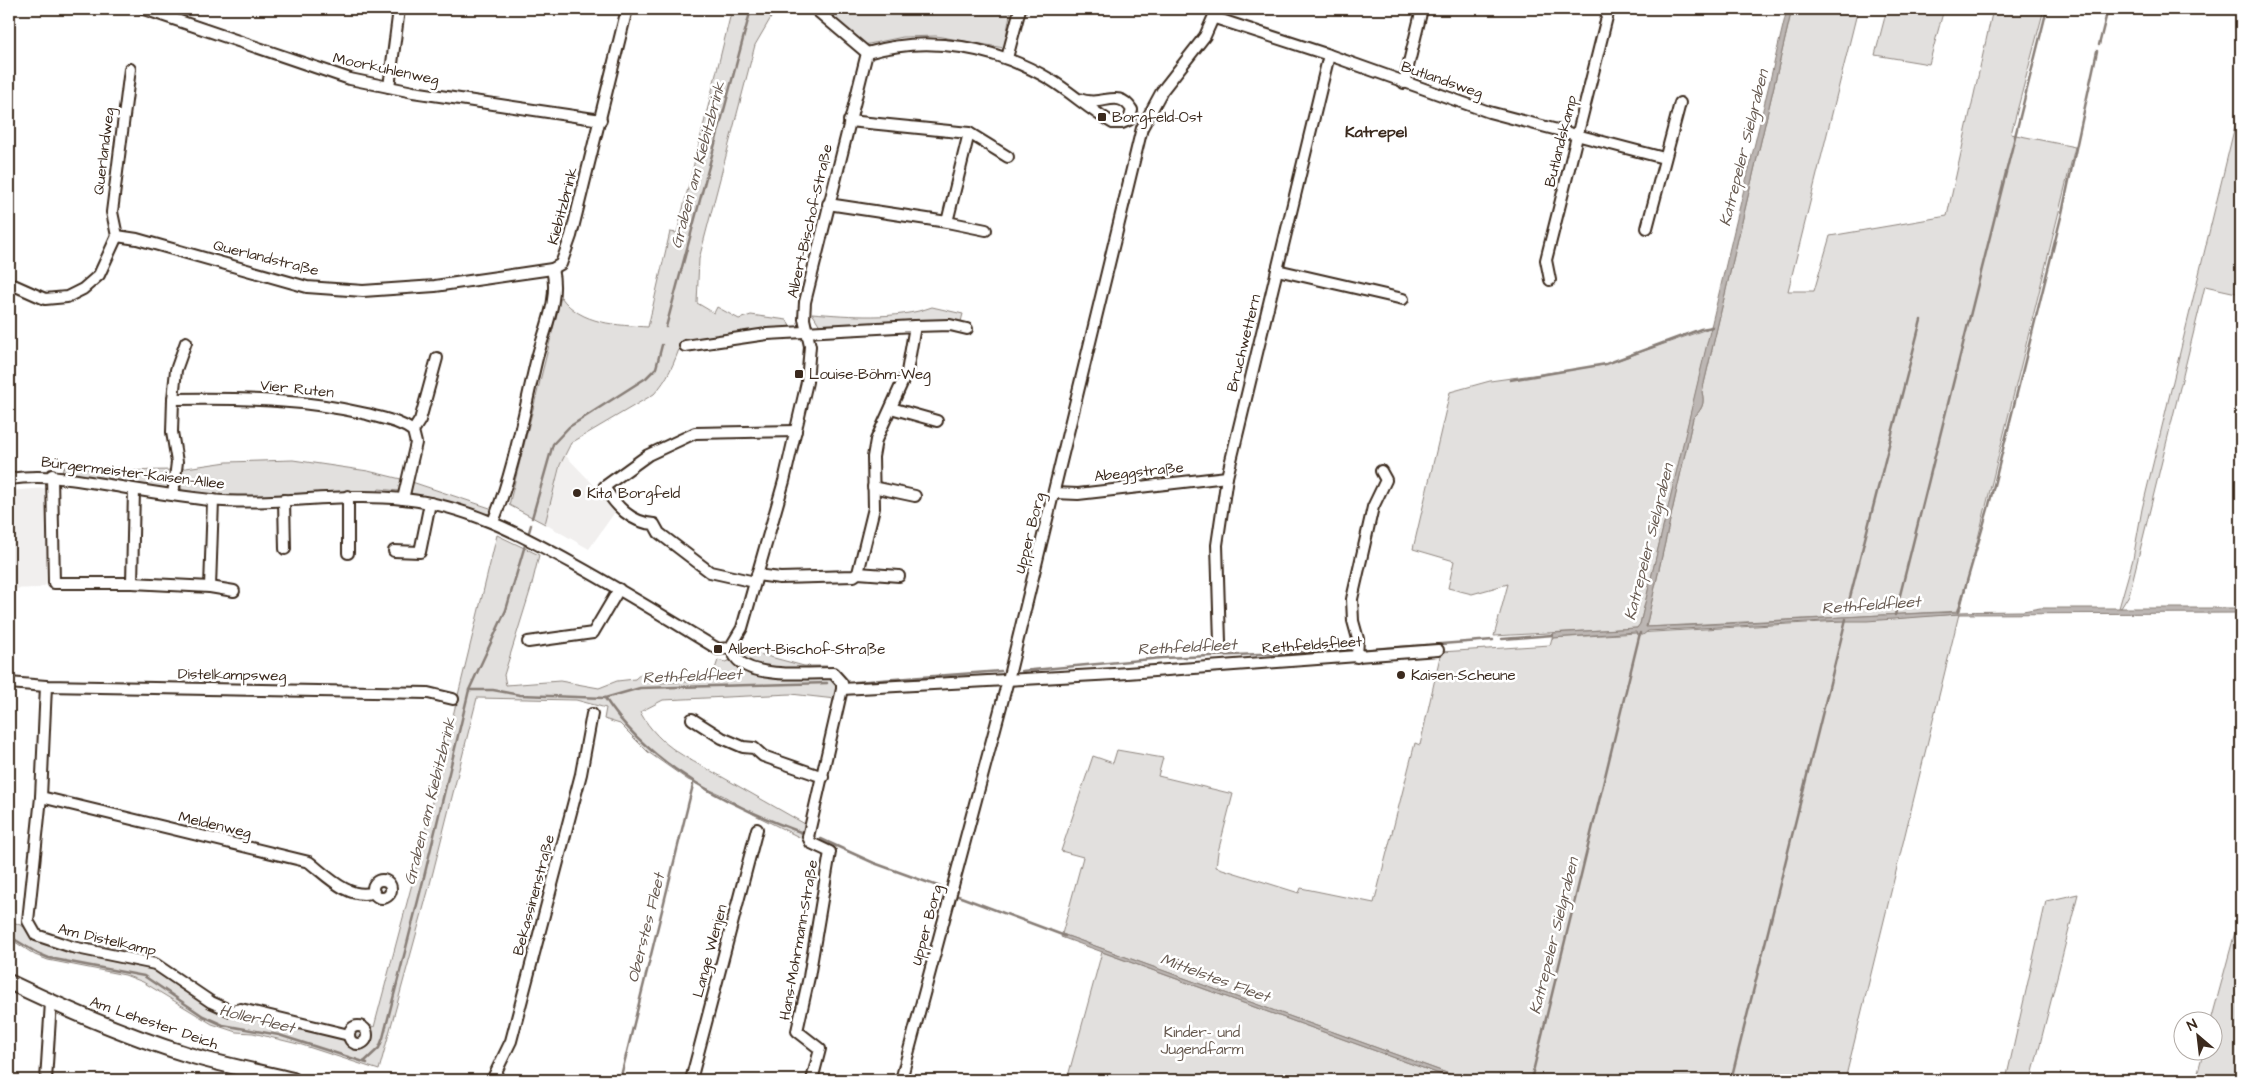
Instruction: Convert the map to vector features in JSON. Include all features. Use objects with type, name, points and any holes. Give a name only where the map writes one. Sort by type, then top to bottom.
[{"type":"street","name":"Moorkuhlenweg","points":[[144,9],[350,79],[388,88],[601,120]]},
{"type":"street","points":[[388,88],[399,9]]},
{"type":"street","name":"Kiebitzbrink","points":[[552,269],[561,264],[564,258],[601,120],[627,9]]},
{"type":"street","points":[[815,9],[867,52],[894,46],[948,45],[1007,58],[1031,69],[1113,123],[1122,124],[1129,120],[1132,110],[1122,99],[1117,98],[1099,102],[1078,99]]},
{"type":"street","points":[[1007,58],[1020,9]]},
{"type":"street","points":[[1404,83],[1422,9]]},
{"type":"street","name":"Butlandskamp","points":[[1550,280],[1546,260],[1609,9]]},
{"type":"street","name":"Butlandsweg","points":[[1216,13],[1404,83],[1490,112],[1664,158]]},
{"type":"street","name":"Upper Borg","points":[[901,1080],[1008,680],[1055,493],[1142,128],[1162,91],[1206,36],[1216,13]]},
{"type":"street","name":"Albert-Bischof-Straße","points":[[732,646],[742,628],[796,430],[809,361],[804,319],[805,302],[867,52]]},
{"type":"street","name":"Bruchwettern","points":[[1220,642],[1217,545],[1227,477],[1329,55]]},
{"type":"street","name":"Querlandweg","points":[[117,236],[112,212],[130,69]]},
{"type":"street","points":[[1647,228],[1680,103]]},
{"type":"street","points":[[1129,120],[1142,128]]},
{"type":"street","points":[[849,121],[969,133],[1008,157]]},
{"type":"street","points":[[947,222],[969,133]]},
{"type":"street","points":[[828,204],[947,222],[986,230]]},
{"type":"street","points":[[9,283],[45,299],[67,297],[83,289],[99,274],[117,236]]},
{"type":"street","name":"Querlandstraße","points":[[117,236],[137,239],[307,287],[372,290],[435,286],[552,269]]},
{"type":"street","points":[[493,522],[512,469],[536,362],[556,291],[552,269]]},
{"type":"street","points":[[1277,270],[1402,299]]},
{"type":"street","points":[[685,346],[711,344],[738,337],[807,332],[950,325],[967,329]]},
{"type":"street","points":[[858,573],[874,508],[873,457],[876,440],[907,372],[916,326]]},
{"type":"street","points":[[173,495],[177,462],[172,432],[173,399],[176,370],[186,342]]},
{"type":"street","points":[[403,499],[416,443],[413,431],[420,420],[437,358]]},
{"type":"street","name":"Vier Ruten","points":[[173,399],[267,399],[323,406],[402,422],[413,431]]},
{"type":"street","points":[[890,408],[937,421]]},
{"type":"street","points":[[796,430],[695,433],[648,455],[604,487],[624,511],[640,523],[654,524],[658,533],[710,572],[756,579],[854,576],[858,573],[899,576]]},
{"type":"street","points":[[1357,657],[1358,639],[1353,621],[1352,598],[1373,507],[1386,480],[1381,471]]},
{"type":"street","points":[[52,475],[54,583],[132,583],[234,591]]},
{"type":"street","name":"Bürgermeister-Kaisen-Allee","points":[[9,478],[52,475],[134,490],[213,500],[284,500],[348,496],[403,499],[430,503],[466,512],[493,522],[619,589],[718,649],[732,646]]},
{"type":"street","name":"Abeggstraße","points":[[1055,493],[1078,494],[1227,477]]},
{"type":"street","points":[[873,487],[915,496]]},
{"type":"street","points":[[132,583],[134,490]]},
{"type":"street","points":[[348,496],[348,552]]},
{"type":"street","points":[[210,588],[213,500]]},
{"type":"street","points":[[284,500],[284,549]]},
{"type":"street","points":[[394,550],[420,552],[430,503]]},
{"type":"street","points":[[528,642],[593,633],[619,589]]},
{"type":"street","points":[[732,646],[738,661],[750,668],[777,673],[833,673],[842,683],[842,689],[1008,680]]},
{"type":"street","name":"Rethfeldsfleet","points":[[1008,680],[1438,650]]},
{"type":"street","name":"Distelkampsweg","points":[[9,683],[46,686],[428,693],[453,699]]},
{"type":"street","name":"Am Distelkamp","points":[[46,686],[41,797],[28,921],[36,935],[64,945],[155,964],[211,1002],[231,1011],[241,1008],[266,1016],[349,1035]]},
{"type":"street","name":"Hans-Mohrmann-Straße","points":[[812,1080],[820,1049],[797,1031],[809,977],[830,852],[811,843],[808,837],[842,689]]},
{"type":"street","name":"Bekassinenstraße","points":[[492,1080],[506,1055],[516,1024],[581,774],[592,714]]},
{"type":"street","points":[[692,719],[722,738],[743,747],[754,748],[763,756],[823,777]]},
{"type":"street","name":"Meldenweg","points":[[41,797],[309,862],[342,889],[366,895],[374,892]]},
{"type":"street","name":"Lange Wenjen","points":[[691,1080],[757,829]]},
{"type":"street","name":"Am Lehester Deich","points":[[9,982],[51,1002],[157,1045],[292,1080]]},
{"type":"street","points":[[46,1080],[51,1002]]},
{"type":"shaded area","points":[[1787,9],[1792,9],[1702,392],[1703,403],[1701,409],[1693,418],[1646,627],[1929,613],[2023,611],[2040,608],[2241,608],[2241,613],[1959,614],[1867,621],[1825,621],[1648,631],[1643,635],[1637,635],[1636,632],[1552,638],[1553,633],[1637,628],[1640,624]]},
{"type":"shaded area","name":"Kita Borgfeld","points":[[564,454],[617,509],[589,549],[545,524]]},
{"type":"shaded area","points":[[46,488],[46,585],[39,588],[9,589],[9,491]]},
{"type":"shaded area","points":[[1062,934],[1466,1080],[1456,1080],[1061,937]]},
{"type":"green space","points":[[732,9],[776,9],[755,45],[699,259],[697,303],[714,313],[717,307],[739,319],[751,315],[787,320],[792,331],[681,344],[667,377],[654,394],[571,443],[560,465],[545,524],[509,505],[561,297],[569,306],[589,318],[613,324],[648,327],[670,232],[677,233]]},
{"type":"green space","points":[[824,9],[1011,9],[1004,48],[936,36],[903,37],[864,45]]},
{"type":"green space","points":[[1792,9],[1858,9],[1788,291],[1814,291],[1830,236],[1947,216],[1993,9],[2044,9],[2011,134],[2075,147],[1960,611],[1646,627],[1693,418],[1701,409],[1703,403],[1702,392]]},
{"type":"green space","points":[[1887,9],[1944,9],[1929,64],[1875,55]]},
{"type":"green space","points":[[2241,101],[2241,294],[2205,286],[2129,595],[2121,608],[2119,608],[2133,559],[2142,509]]},
{"type":"green space","points":[[932,307],[963,314],[960,325],[822,329],[812,313],[873,316],[903,314]]},
{"type":"green space","points":[[1712,325],[1640,624],[1637,628],[1494,636],[1508,584],[1472,594],[1448,588],[1454,561],[1413,549],[1450,392],[1490,381],[1604,365],[1707,329]]},
{"type":"green space","points":[[293,460],[368,471],[405,480],[399,491],[379,489],[378,492],[256,496],[207,495],[182,492],[179,469],[227,462]]},
{"type":"green space","points":[[64,467],[104,471],[174,470],[171,483],[166,489],[62,472]]},
{"type":"green space","points":[[409,481],[493,509],[491,513],[485,514],[412,495],[409,489]]},
{"type":"green space","points":[[497,535],[539,555],[531,588],[504,675],[506,685],[560,681],[599,688],[617,681],[635,679],[644,671],[658,683],[711,681],[718,660],[725,662],[731,660],[745,671],[762,675],[830,677],[839,686],[835,699],[791,694],[663,700],[640,712],[657,735],[677,752],[805,824],[801,838],[753,814],[724,796],[688,780],[648,752],[620,724],[604,719],[606,708],[576,700],[477,698],[430,884],[379,1070],[302,1045],[253,1033],[236,1032],[212,1024],[143,982],[125,975],[48,960],[35,955],[9,938],[9,920],[49,938],[122,948],[147,956],[230,1006],[240,1005],[277,1014],[282,1013],[340,1028],[359,1023],[374,1027],[413,880]]},
{"type":"green space","points":[[1959,614],[1845,1080],[1466,1080],[1062,934],[1083,857],[1061,851],[1093,756],[1113,763],[1117,750],[1163,758],[1158,776],[1233,794],[1216,867],[1299,893],[1301,888],[1374,903],[1415,743],[1420,745],[1441,652],[1550,645],[1552,638]]},
{"type":"green space","points":[[744,650],[804,666],[827,666],[825,668],[803,669],[768,668],[739,656]]},
{"type":"green space","points":[[2078,894],[2031,1080],[2006,1080],[2046,901]]},
{"type":"green space","points":[[2241,910],[2241,1080],[2196,1080],[2200,1062],[2222,1062],[2222,1012],[2213,1012]]},
{"type":"green space","name":"Kinder- und Jugendfarm","points":[[1102,952],[1456,1080],[1067,1080]]},
{"type":"waterway","name":"Graben am Kiebitzbrink","points":[[666,327],[751,9]]},
{"type":"waterway","points":[[1895,615],[2047,9]]},
{"type":"waterway","points":[[2099,45],[2108,9]]},
{"type":"waterway","points":[[1958,612],[1988,509],[2062,213],[2097,51]]},
{"type":"waterway","points":[[1847,609],[1921,320]]},
{"type":"waterway","points":[[1510,380],[1606,364],[1701,329],[1713,327]]},
{"type":"waterway","name":"Graben am Kiebitzbrink","points":[[532,518],[553,444],[569,427],[646,378],[656,368],[662,345]]},
{"type":"waterway","name":"Graben am Kiebitzbrink","points":[[529,532],[531,525]]},
{"type":"waterway","name":"Graben am Kiebitzbrink","points":[[364,1062],[379,1048],[383,1038],[469,690],[506,610],[525,545]]},
{"type":"waterway","points":[[1731,1080],[1846,619]]},
{"type":"waterway","name":"Katrepeler Sielgraben","points":[[1531,1080],[1640,633]]},
{"type":"waterway","name":"Rethfeldfleet","points":[[1502,639],[1553,635]]},
{"type":"waterway","name":"Rethfeldfleet","points":[[1363,650],[1493,640]]},
{"type":"waterway","name":"Rethfeldfleet","points":[[1022,671],[1162,658],[1353,650]]},
{"type":"waterway","name":"Rethfeldfleet","points":[[855,682],[1001,671]]},
{"type":"waterway","name":"Rethfeldfleet","points":[[469,690],[493,690],[520,695],[605,698],[640,688],[827,683]]},
{"type":"waterway","name":"Mittelstes Fleet","points":[[605,698],[623,722],[644,744],[693,781],[747,810],[803,833]]},
{"type":"waterway","name":"Oberstes Fleet","points":[[620,1080],[694,781]]},
{"type":"waterway","name":"Mittelstes Fleet","points":[[821,839],[874,863],[943,888]]},
{"type":"waterway","name":"Mittelstes Fleet","points":[[958,896],[1065,936]]},
{"type":"waterway","name":"Hollerfleet","points":[[9,936],[49,958],[144,976],[203,1016],[223,1025],[279,1035],[367,1063]]},
{"type":"place","name":"Borgfeld-Ost","points":[[1102,117]]},
{"type":"place","name":"Louise-Böhm-Weg","points":[[799,374]]},
{"type":"place","name":"Kita Borgfeld","points":[[577,493]]},
{"type":"place","name":"Albert-Bischof-Straße","points":[[718,649]]},
{"type":"place","name":"Kaisen-Scheune","points":[[1401,675]]},
{"type":"district","name":"Katrepel","points":[[1376,132]]}]
